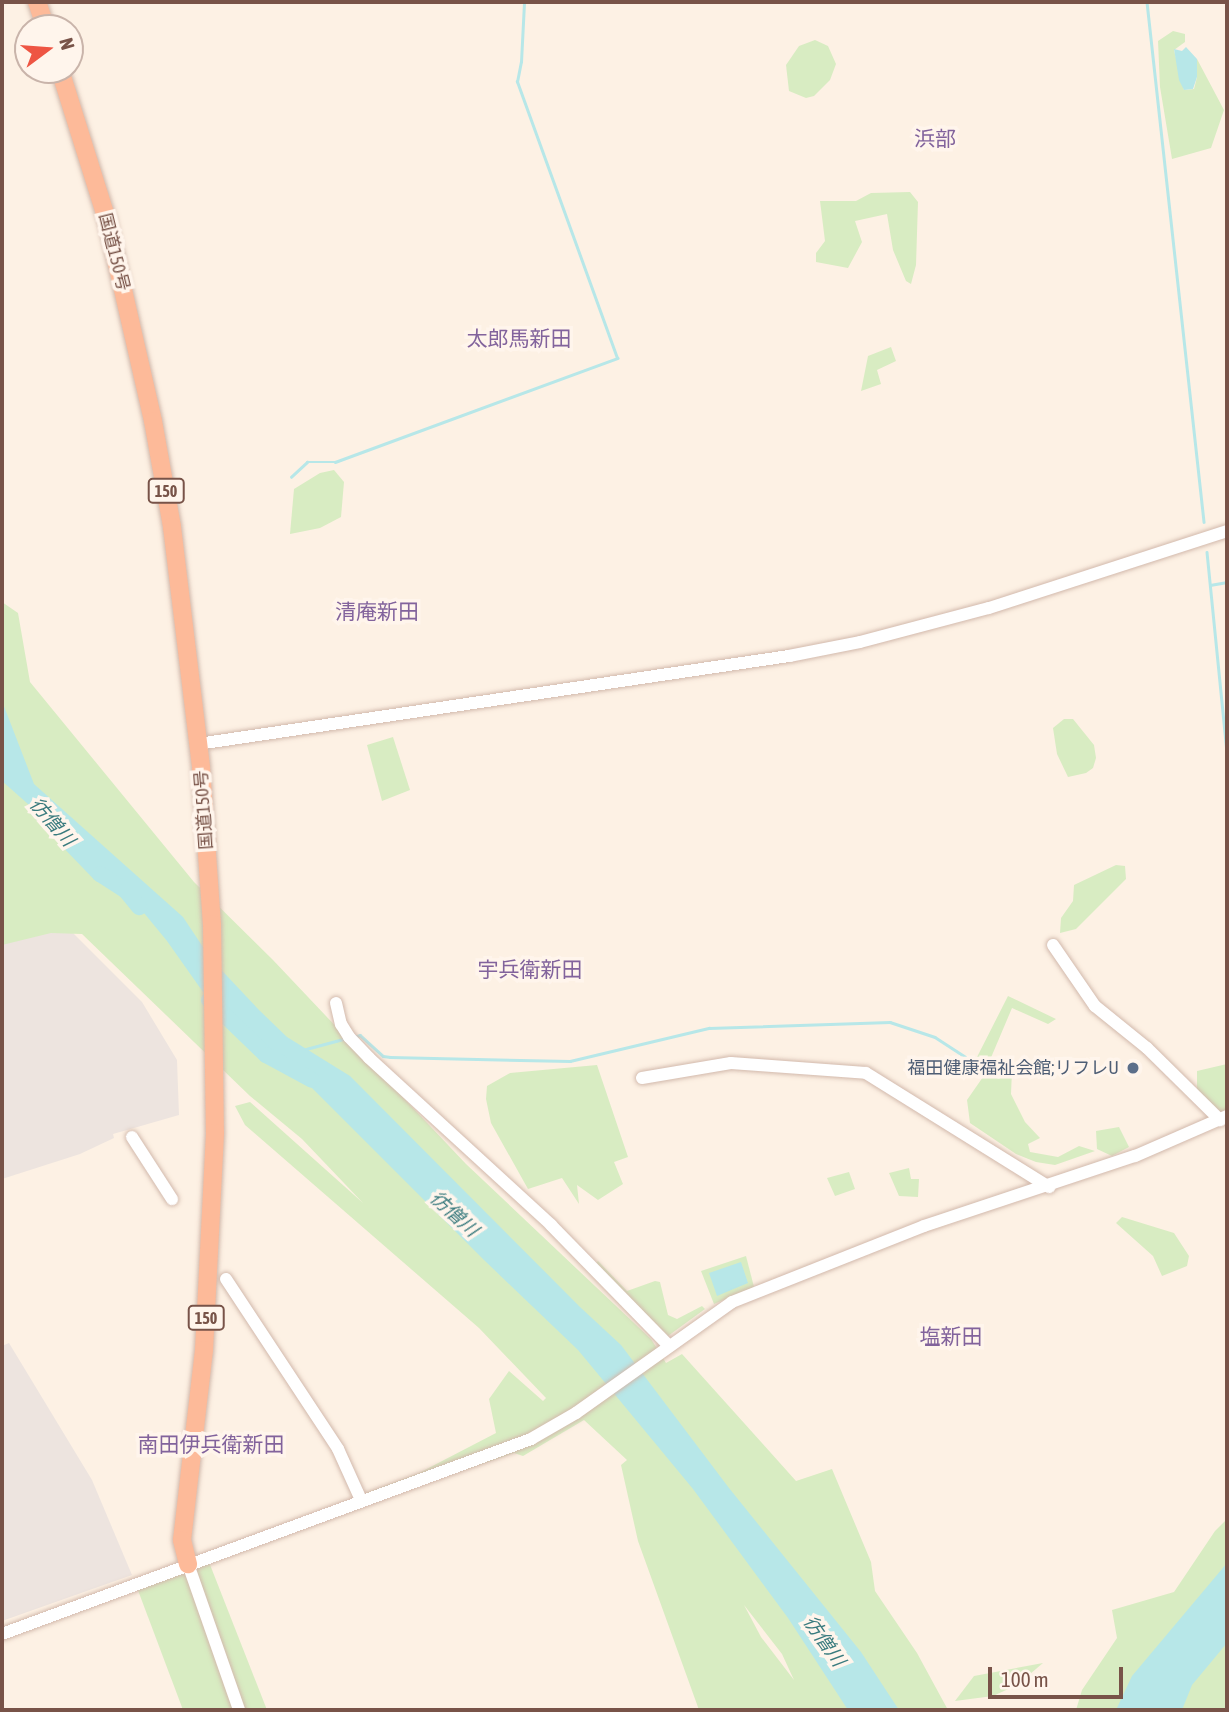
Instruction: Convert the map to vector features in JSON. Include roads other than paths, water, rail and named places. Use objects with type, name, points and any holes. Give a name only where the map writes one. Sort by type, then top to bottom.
[{"type":"highway","name":"国道150号","points":[[64,84],[107,220],[153,421],[176,555],[198,744],[212,924],[215,1070],[213,1195],[204,1350],[182,1540],[188,1564]]},
{"type":"street","points":[[198,744],[848,645],[989,608],[1227,531]]},
{"type":"street","points":[[2,1634],[531,1438],[576,1413],[709,1316],[752,1293],[935,1222],[1049,1187],[1135,1156],[1224,1118],[1147,1048],[1095,1006],[1053,945]]},
{"type":"street","points":[[336,1003],[341,1024],[369,1058],[551,1225],[668,1345]]},
{"type":"street","points":[[642,1078],[731,1063],[866,1073],[1049,1187]]},
{"type":"street","points":[[132,1137],[172,1199]]},
{"type":"street","points":[[226,1279],[338,1449],[361,1500]]},
{"type":"street","points":[[188,1564],[239,1710]]},
{"type":"water","points":[[1186,47],[1197,59],[1197,77],[1193,89],[1184,90],[1179,80],[1174,49],[1182,51]]},
{"type":"water","points":[[2,701],[34,784],[183,917],[211,959],[287,1037],[350,1076],[621,1345],[729,1488],[861,1652],[899,1710],[848,1710],[788,1618],[693,1489],[578,1350],[295,1071],[215,1009],[167,941],[126,891],[2,781]]},
{"type":"water","points":[[741,1262],[748,1283],[717,1296],[709,1273]]},
{"type":"water","points":[[1227,1563],[1227,1643],[1192,1685],[1182,1710],[1116,1710],[1132,1676]]},
{"type":"waterway","points":[[291,477],[307,462],[335,462],[617,358],[517,82],[521,62],[524,2]]},
{"type":"waterway","points":[[1147,2],[1204,522]]},
{"type":"waterway","points":[[1207,552],[1227,753]]},
{"type":"waterway","points":[[1210,585],[1227,582]]},
{"type":"waterway","name":"彷僧川","points":[[37,809],[100,874],[126,891],[139,907]]},
{"type":"waterway","name":"彷僧川","points":[[209,1000],[266,1055],[312,1080]]},
{"type":"waterway","points":[[354,1037],[360,1035],[383,1056],[390,1057],[570,1061],[709,1028],[890,1022],[935,1037],[967,1058]]},
{"type":"waterway","points":[[306,1049],[344,1039]]},
{"type":"place","name":"福田健康福祉会館;リフレU","points":[[1133,1068]]},
{"type":"district","name":"浜部","points":[[935,138]]},
{"type":"district","name":"太郎馬新田","points":[[519,338]]},
{"type":"district","name":"清庵新田","points":[[377,611]]},
{"type":"district","name":"宇兵衛新田","points":[[530,969]]},
{"type":"district","name":"塩新田","points":[[951,1336]]},
{"type":"district","name":"南田伊兵衛新田","points":[[211,1444]]}]
